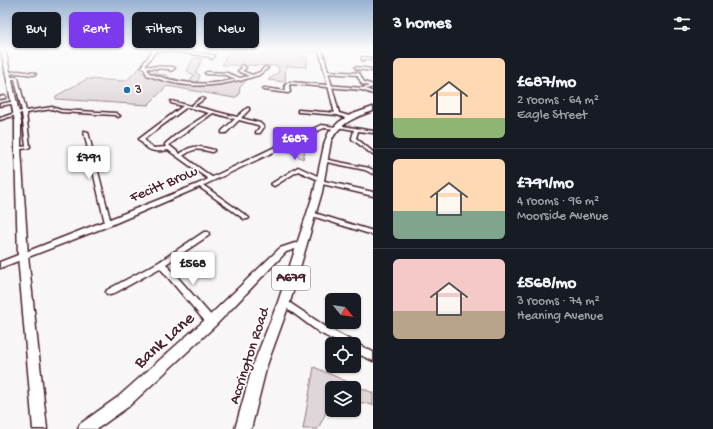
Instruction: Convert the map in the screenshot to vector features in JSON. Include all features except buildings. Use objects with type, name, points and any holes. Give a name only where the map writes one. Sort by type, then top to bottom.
[{"type":"main road","points":[[7,69],[20,113],[20,136],[18,150],[22,256],[40,429]]},
{"type":"main road","name":"Accrington Road","points":[[243,429],[260,365],[284,302],[311,214],[328,141],[337,127],[347,117],[373,109]]},
{"type":"main road","name":"Bank Lane","points":[[85,429],[123,402],[211,322],[283,250],[295,246],[300,247]]},
{"type":"street","points":[[145,69],[148,74],[181,84],[205,86],[222,85],[241,80],[257,75],[265,69]]},
{"type":"street","points":[[243,69],[240,71],[251,76]]},
{"type":"street","points":[[325,69],[337,114]]},
{"type":"street","points":[[8,76],[18,72],[34,74]]},
{"type":"street","points":[[326,72],[358,74],[363,83],[372,86]]},
{"type":"street","points":[[207,73],[227,74],[241,80]]},
{"type":"street","points":[[8,76],[16,78],[20,113]]},
{"type":"street","points":[[264,89],[288,92],[287,84],[290,83],[363,89],[373,93]]},
{"type":"street","points":[[363,89],[372,86]]},
{"type":"street","points":[[202,99],[141,139],[146,147],[153,150],[169,148],[211,179]]},
{"type":"street","points":[[0,105],[16,102]]},
{"type":"street","points":[[172,102],[259,124],[262,127],[258,132]]},
{"type":"street","points":[[0,119],[20,113],[52,108],[61,111],[106,113],[116,114],[118,116]]},
{"type":"street","points":[[224,132],[248,109]]},
{"type":"street","points":[[299,111],[337,114],[347,117]]},
{"type":"street","points":[[169,148],[167,145],[179,135],[211,113]]},
{"type":"street","name":"Fecitt Brow","points":[[0,265],[200,185],[323,126],[337,127]]},
{"type":"street","points":[[337,127],[373,132]]},
{"type":"street","points":[[356,130],[354,138],[373,154]]},
{"type":"street","points":[[86,132],[108,223]]},
{"type":"street","points":[[181,156],[189,148],[196,146],[212,151]]},
{"type":"street","points":[[324,160],[367,169],[373,172]]},
{"type":"street","points":[[274,184],[298,169],[320,180],[373,194]]},
{"type":"street","points":[[200,185],[246,218]]},
{"type":"street","points":[[311,214],[373,233]]},
{"type":"street","points":[[110,292],[161,264],[206,234]]},
{"type":"street","points":[[161,264],[211,322]]},
{"type":"street","points":[[284,302],[323,330],[336,337]]},
{"type":"street","points":[[361,351],[373,357]]},
{"type":"shaded area","points":[[138,69],[141,69],[149,77],[164,81],[148,74],[145,69],[158,69],[155,74],[167,75],[168,78],[177,79],[174,83],[176,83],[175,84],[187,86],[194,75],[187,71],[188,69],[198,69],[196,73],[200,75],[196,86],[222,85],[249,78],[240,87],[239,95],[234,98],[167,86],[148,105],[56,99],[56,96],[87,79],[126,81]]},
{"type":"shaded area","points":[[279,69],[286,69],[285,82],[268,80],[279,72]]},
{"type":"shaded area","points":[[309,133],[303,159],[280,147]]},
{"type":"shaded area","points":[[314,367],[346,381],[325,381],[325,414],[318,429],[303,429]]},
{"type":"shaded area","points":[[361,388],[373,393],[373,405],[361,402]]},
{"type":"place","name":"3","points":[[127,90]]}]
